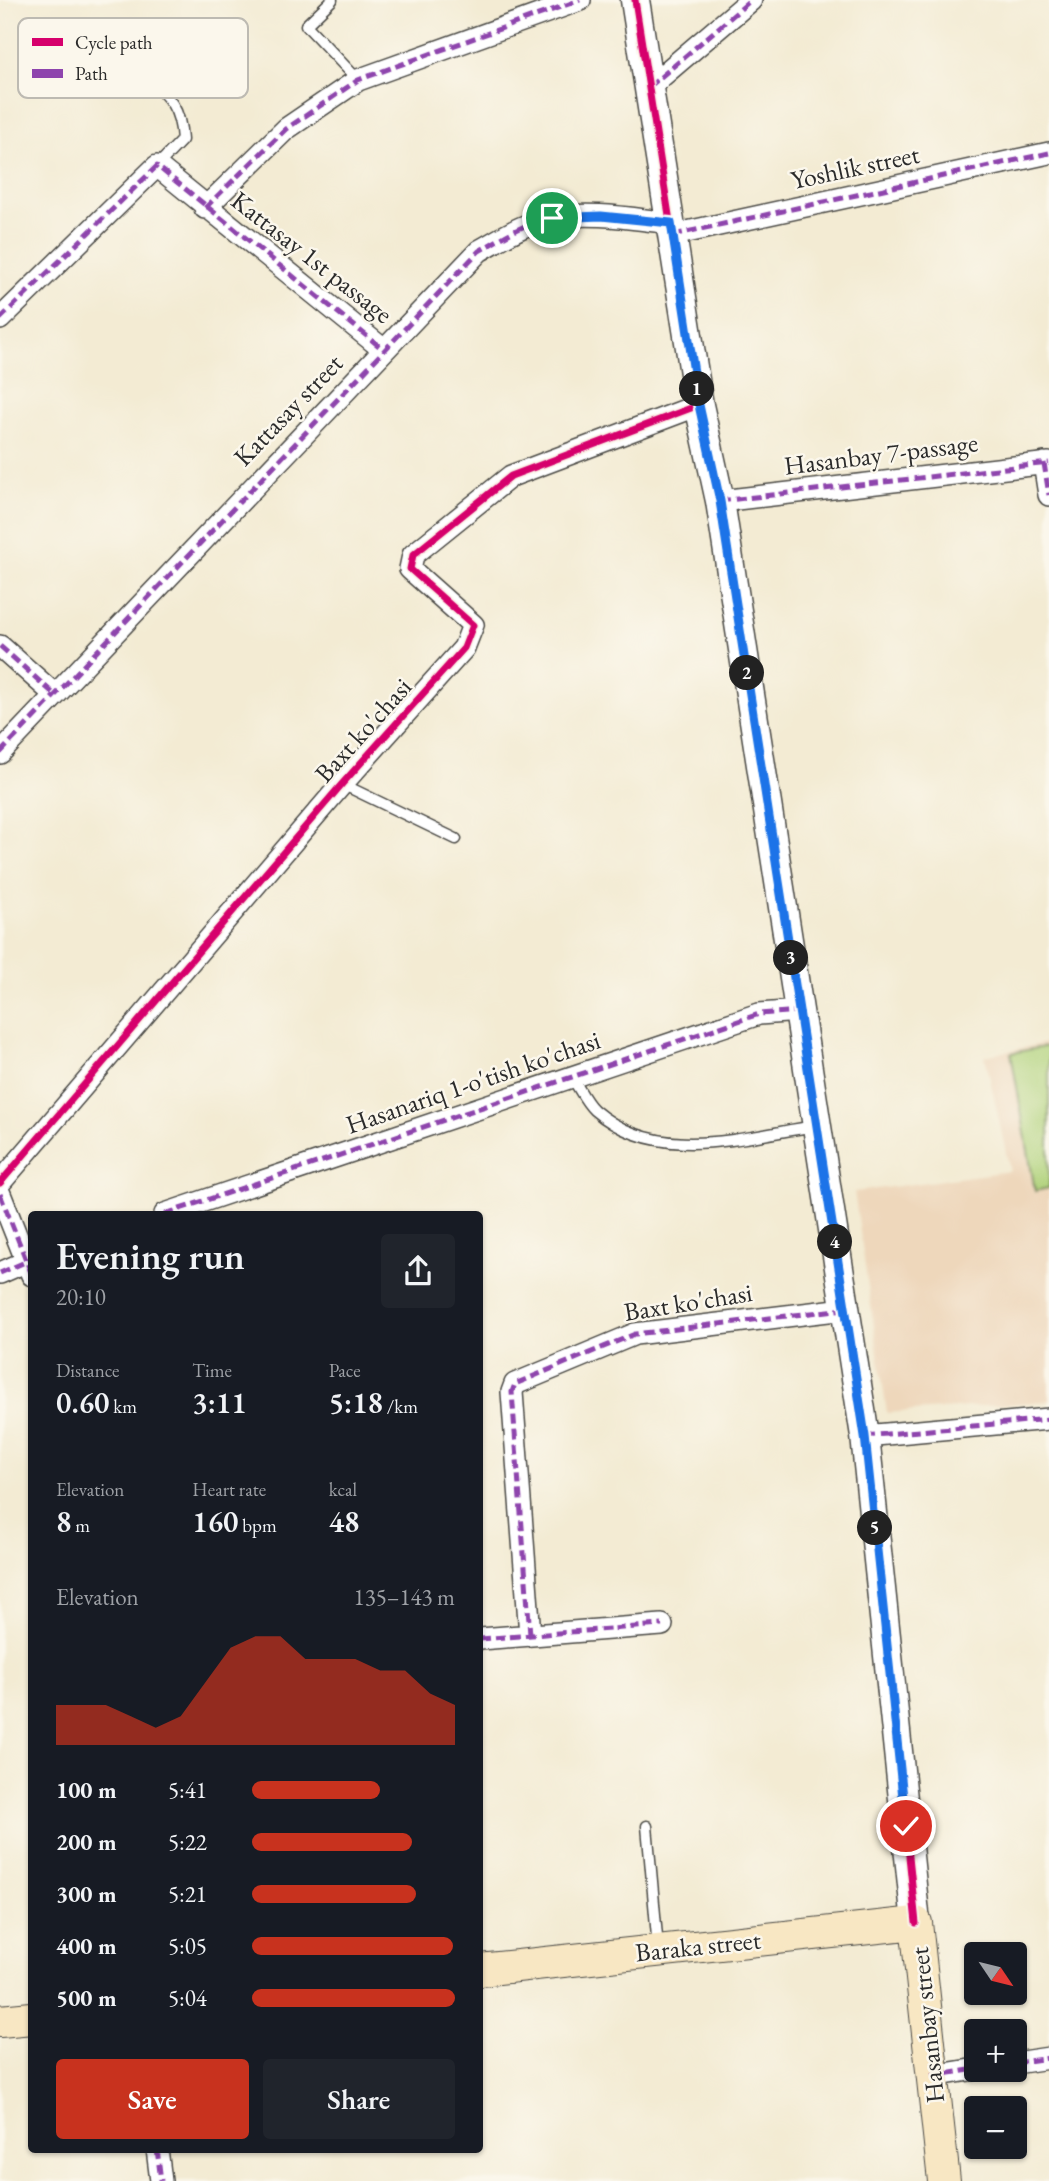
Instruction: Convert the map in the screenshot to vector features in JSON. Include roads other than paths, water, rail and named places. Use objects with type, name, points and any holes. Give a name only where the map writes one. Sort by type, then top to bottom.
[{"type":"main road","name":"Baraka street","points":[[483,1970],[916,1923]]},
{"type":"main road","name":"Hasanbay street","points":[[916,1923],[944,2181]]},
{"type":"main road","points":[[0,2021],[28,2018]]},
{"type":"street","name":"Kattasay 1st passage","points":[[205,208],[286,128],[358,80],[580,0]]},
{"type":"street","name":"Hasanbay street","points":[[635,0],[699,405],[720,501],[865,1436],[916,1923]]},
{"type":"street","points":[[649,86],[751,0]]},
{"type":"street","name":"Yoshlik street","points":[[672,229],[1049,153]]},
{"type":"street","name":"Kattasay 1st passage","points":[[157,166],[205,208],[384,350]]},
{"type":"street","points":[[0,319],[157,166]]},
{"type":"street","name":"Kattasay street","points":[[0,752],[479,251],[514,230],[552,218],[601,216],[672,229]]},
{"type":"street","name":"Baxt ko'chasi","points":[[0,1183],[342,784],[464,648],[473,631],[473,625],[410,569],[413,555],[511,476],[699,405]]},
{"type":"street","points":[[1046,463],[1049,495]]},
{"type":"street","name":"Hasanbay 7-passage","points":[[720,501],[1046,463]]},
{"type":"street","points":[[0,646],[54,694]]},
{"type":"street","name":"Hasanariq 1-o'tish ko'chasi","points":[[174,1211],[573,1079],[759,1014],[800,1011]]},
{"type":"street","points":[[0,1194],[28,1260]]},
{"type":"street","points":[[0,1273],[28,1266]]},
{"type":"street","name":"Baxt ko'chasi","points":[[530,1635],[512,1392],[515,1384],[635,1334],[845,1309]]},
{"type":"street","points":[[865,1436],[1049,1419]]},
{"type":"street","points":[[483,1639],[662,1625]]},
{"type":"street","points":[[1027,2061],[1049,2058]]},
{"type":"street","points":[[932,2076],[964,2071]]},
{"type":"street","points":[[158,2153],[161,2181]]},
{"type":"lane","points":[[332,0],[306,25],[358,80]]},
{"type":"lane","points":[[157,166],[182,140],[181,118],[168,98]]},
{"type":"lane","points":[[342,784],[456,839]]},
{"type":"lane","points":[[573,1079],[593,1109],[649,1140],[684,1145],[818,1125]]},
{"type":"lane","points":[[647,1826],[658,1950]]}]
